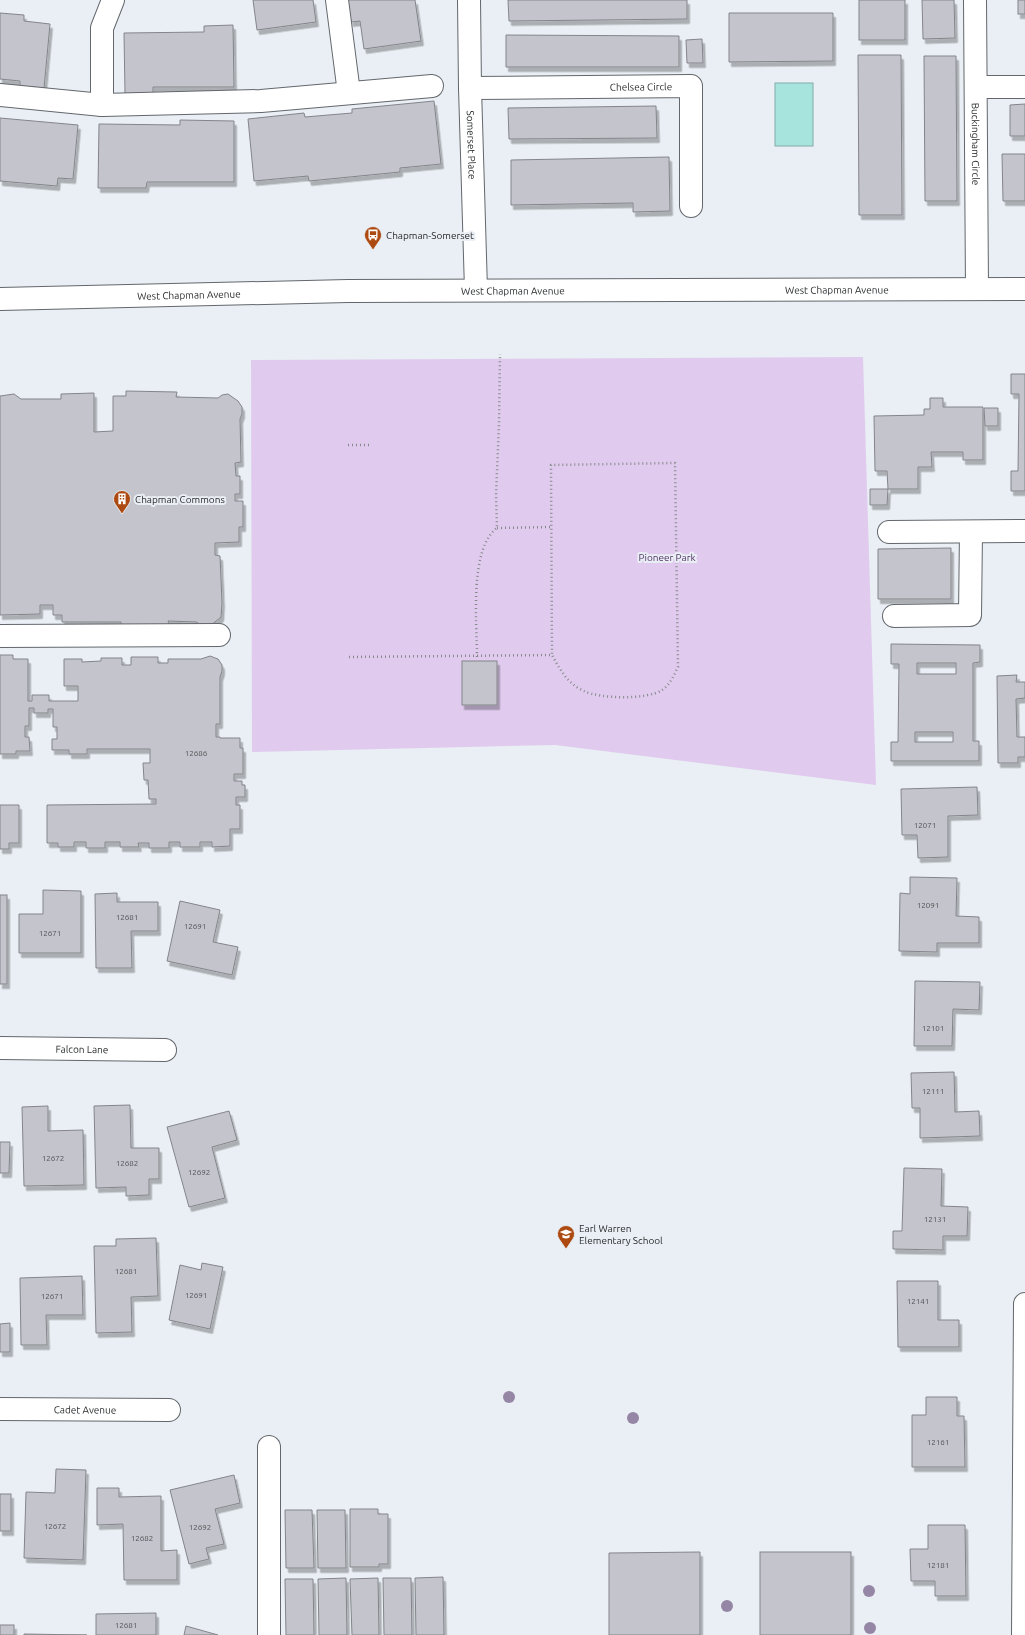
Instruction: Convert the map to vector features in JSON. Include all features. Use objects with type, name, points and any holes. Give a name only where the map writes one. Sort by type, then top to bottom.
[{"type":"street","points":[[102,105],[102,28],[113,0]]},
{"type":"street","points":[[336,0],[349,93]]},
{"type":"street","name":"Somerset Place","points":[[469,0],[476,290]]},
{"type":"street","name":"Buckingham Circle","points":[[974,0],[977,289]]},
{"type":"street","points":[[0,96],[102,105],[261,102],[432,86]]},
{"type":"street","name":"Chelsea Circle","points":[[470,88],[690,86],[691,206]]},
{"type":"street","points":[[976,87],[1025,87]]},
{"type":"street","name":"West Chapman Avenue","points":[[0,299],[348,290],[1025,289]]},
{"type":"street","points":[[889,532],[1025,531]]},
{"type":"street","points":[[894,616],[970,615],[971,532]]},
{"type":"street","points":[[0,636],[219,635]]},
{"type":"street","name":"Falcon Lane","points":[[0,1048],[165,1050]]},
{"type":"street","points":[[1023,1635],[1025,1304]]},
{"type":"street","name":"Cadet Avenue","points":[[0,1409],[169,1410]]},
{"type":"street","points":[[269,1447],[269,1635]]},
{"type":"path","points":[[497,528],[496,495],[500,354]]},
{"type":"path","points":[[348,444],[372,444]]},
{"type":"path","points":[[675,463],[678,667],[672,680],[662,690],[649,695],[594,695],[583,691],[563,675],[552,656],[551,465],[675,463]]},
{"type":"path","points":[[477,657],[478,568],[482,551],[488,537],[497,528],[551,527]]},
{"type":"path","points":[[349,657],[552,656]]},
{"type":"green space","name":"Pioneer Park","points":[[863,357],[876,785],[555,745],[252,752],[251,360]]},
{"type":"shaded area","points":[[775,83],[813,83],[813,146],[775,146]]},
{"type":"building","points":[[253,0],[313,0],[316,22],[257,30]]},
{"type":"building","points":[[348,0],[415,0],[421,41],[364,49],[360,21],[351,22]]},
{"type":"building","points":[[508,0],[687,0],[687,19],[509,21]]},
{"type":"building","points":[[859,0],[905,0],[905,40],[859,40]]},
{"type":"building","points":[[922,0],[954,0],[955,38],[923,39]]},
{"type":"building","points":[[1018,0],[1025,0],[1025,14],[1018,14]]},
{"type":"building","points":[[0,13],[24,15],[24,21],[50,24],[44,88],[20,86],[20,81],[0,79]]},
{"type":"building","points":[[729,13],[833,13],[833,61],[729,62]]},
{"type":"building","points":[[233,25],[234,87],[153,87],[153,94],[125,94],[124,33],[204,32],[204,26]]},
{"type":"building","points":[[506,35],[679,36],[679,67],[506,67]]},
{"type":"building","points":[[702,39],[703,63],[687,63],[686,40]]},
{"type":"building","points":[[858,55],[901,55],[902,215],[859,215]]},
{"type":"building","points":[[924,56],[956,56],[957,201],[925,201]]},
{"type":"building","points":[[434,101],[441,164],[400,168],[400,172],[309,181],[308,176],[254,181],[248,119],[304,113],[305,117],[352,113],[352,109]]},
{"type":"building","points":[[1025,104],[1025,136],[1010,136],[1010,105]]},
{"type":"building","points":[[656,106],[657,138],[509,139],[508,108]]},
{"type":"building","points":[[0,118],[78,125],[73,179],[58,178],[57,186],[0,181]]},
{"type":"building","points":[[180,120],[234,121],[234,182],[147,182],[146,188],[98,188],[99,124],[180,125]]},
{"type":"building","points":[[1002,154],[1025,154],[1025,201],[1003,201]]},
{"type":"building","points":[[669,157],[670,211],[633,212],[633,203],[511,205],[511,160]]},
{"type":"building","points":[[1011,374],[1025,374],[1025,491],[1011,491],[1011,471],[1018,471],[1019,394],[1011,394]]},
{"type":"building","name":"Chapman Commons","points":[[126,391],[177,392],[176,397],[218,398],[222,395],[228,394],[238,401],[242,407],[240,419],[241,462],[235,463],[236,476],[240,476],[240,494],[235,494],[235,501],[243,501],[243,527],[239,527],[239,542],[215,543],[215,555],[220,556],[222,603],[221,617],[210,626],[200,626],[197,622],[168,621],[170,626],[121,627],[121,622],[62,622],[62,615],[53,615],[53,605],[40,605],[40,614],[0,615],[0,396],[14,394],[21,399],[61,399],[61,394],[94,393],[94,432],[113,431],[113,396],[126,396]]},
{"type":"building","points":[[930,398],[943,398],[943,407],[983,407],[983,460],[963,460],[963,452],[931,452],[932,467],[918,467],[918,489],[888,489],[887,471],[875,471],[874,416],[924,415],[924,409],[930,409]]},
{"type":"building","points":[[984,408],[998,408],[998,426],[985,426]]},
{"type":"building","points":[[870,489],[888,489],[887,505],[870,505]]},
{"type":"building","points":[[951,548],[951,599],[878,599],[878,549]]},
{"type":"building","points":[[891,644],[980,645],[980,662],[973,663],[973,741],[979,741],[979,761],[891,761],[891,742],[898,742],[899,664],[891,664]],"holes":[[[917,663],[956,663],[956,674],[917,674]],[[915,732],[953,732],[953,742],[915,742]]]},
{"type":"building","points":[[0,655],[13,655],[13,659],[28,659],[28,701],[32,701],[32,695],[49,695],[49,701],[78,701],[78,686],[64,686],[64,659],[82,659],[82,662],[101,661],[101,658],[122,658],[122,665],[131,665],[131,657],[158,657],[158,663],[168,663],[168,659],[201,659],[210,656],[218,659],[222,665],[222,671],[220,677],[220,724],[216,724],[216,737],[240,738],[240,748],[243,748],[243,774],[234,774],[234,781],[242,781],[242,785],[245,785],[245,797],[236,797],[236,805],[240,805],[240,829],[230,829],[230,846],[212,847],[212,842],[200,842],[200,847],[180,847],[180,842],[169,842],[169,848],[149,848],[149,843],[138,843],[139,847],[120,847],[120,842],[105,842],[105,848],[86,848],[86,842],[74,842],[74,847],[58,847],[58,843],[47,843],[47,805],[156,804],[156,799],[149,799],[148,780],[144,780],[143,763],[150,763],[150,749],[87,749],[87,754],[69,754],[69,750],[52,750],[52,739],[57,739],[57,727],[53,727],[53,709],[48,709],[48,713],[34,713],[34,708],[29,708],[29,726],[25,726],[25,737],[29,737],[30,751],[16,751],[16,754],[0,754]]},
{"type":"building","points":[[462,661],[497,661],[497,705],[462,705]]},
{"type":"building","points":[[1017,675],[1016,682],[1025,682],[1025,698],[1016,699],[1017,737],[1025,737],[1025,757],[1018,757],[1018,763],[998,763],[997,676]]},
{"type":"building","points":[[977,787],[978,815],[948,816],[948,857],[918,858],[917,835],[902,835],[901,789]]},
{"type":"building","points":[[0,805],[19,805],[19,843],[9,843],[9,849],[0,849]]},
{"type":"building","points":[[910,877],[957,878],[956,916],[979,917],[979,943],[937,943],[937,952],[899,951],[900,893],[910,894]]},
{"type":"building","points":[[43,890],[81,891],[81,953],[19,953],[19,914],[43,914]]},
{"type":"building","points":[[117,893],[117,902],[158,902],[158,931],[131,931],[132,968],[96,968],[95,894]]},
{"type":"building","points":[[0,895],[7,895],[7,984],[0,984]]},
{"type":"building","points":[[180,901],[220,910],[213,942],[238,947],[232,975],[167,961]]},
{"type":"building","points":[[915,981],[980,982],[979,1010],[953,1009],[952,1046],[914,1046]]},
{"type":"building","points":[[954,1072],[955,1112],[979,1111],[980,1136],[920,1138],[920,1108],[912,1108],[911,1073]]},
{"type":"building","points":[[130,1105],[131,1148],[159,1148],[159,1179],[149,1179],[149,1195],[126,1196],[126,1187],[96,1188],[94,1106]]},
{"type":"building","points":[[48,1106],[48,1131],[83,1130],[84,1185],[24,1186],[22,1107]]},
{"type":"building","points":[[229,1111],[237,1140],[212,1147],[225,1198],[189,1207],[167,1127]]},
{"type":"building","points":[[0,1142],[10,1142],[9,1173],[0,1173]]},
{"type":"building","points":[[904,1168],[942,1169],[941,1206],[968,1207],[967,1236],[943,1236],[943,1250],[893,1249],[893,1231],[902,1231]]},
{"type":"building","points":[[156,1238],[158,1296],[131,1297],[132,1332],[96,1333],[94,1246],[116,1246],[116,1239]]},
{"type":"building","points":[[202,1263],[223,1267],[210,1329],[169,1320],[180,1265],[201,1270]]},
{"type":"building","points":[[82,1276],[83,1315],[46,1315],[47,1345],[21,1345],[20,1278]]},
{"type":"building","points":[[897,1281],[938,1281],[938,1320],[959,1320],[959,1347],[898,1347]]},
{"type":"building","points":[[10,1323],[10,1352],[0,1352],[0,1324]]},
{"type":"building","points":[[926,1397],[957,1397],[957,1416],[964,1416],[965,1467],[912,1467],[912,1415],[926,1415]]},
{"type":"building","points":[[56,1469],[86,1470],[83,1560],[24,1558],[26,1492],[55,1493]]},
{"type":"building","points":[[234,1475],[240,1503],[215,1509],[224,1544],[206,1548],[209,1559],[189,1564],[170,1490]]},
{"type":"building","points":[[97,1488],[119,1488],[119,1497],[161,1496],[161,1551],[177,1550],[177,1580],[124,1580],[123,1524],[97,1525]]},
{"type":"building","points":[[0,1494],[11,1494],[11,1531],[0,1531]]},
{"type":"building","points":[[350,1509],[378,1509],[378,1514],[388,1514],[388,1564],[379,1564],[379,1567],[350,1567]]},
{"type":"building","points":[[285,1510],[312,1510],[314,1568],[286,1568]]},
{"type":"building","points":[[317,1510],[345,1510],[346,1568],[318,1568]]},
{"type":"building","points":[[928,1525],[965,1525],[966,1596],[935,1596],[935,1581],[911,1581],[910,1549],[928,1549]]},
{"type":"building","points":[[700,1552],[700,1635],[609,1635],[609,1553]]},
{"type":"building","points":[[760,1552],[851,1552],[851,1635],[760,1635]]},
{"type":"building","points":[[443,1577],[444,1635],[416,1635],[415,1578]]},
{"type":"building","points":[[346,1578],[347,1635],[319,1635],[318,1579]]},
{"type":"building","points":[[378,1578],[379,1635],[352,1635],[350,1579]]},
{"type":"building","points":[[383,1578],[411,1578],[412,1635],[384,1635]]},
{"type":"building","points":[[285,1579],[313,1579],[314,1635],[286,1635]]},
{"type":"building","points":[[156,1613],[156,1635],[96,1635],[96,1614]]},
{"type":"building","points":[[0,1625],[14,1625],[14,1635],[0,1635]]},
{"type":"building","points":[[186,1626],[218,1635],[184,1635]]},
{"type":"building","points":[[24,1634],[87,1635],[24,1635]]},
{"type":"place","name":"Chapman-Somerset","points":[[373,250]]},
{"type":"place","name":"Chapman Commons","points":[[122,514]]},
{"type":"place","name":"Earl Warren Elementary School","points":[[566,1249]]}]
